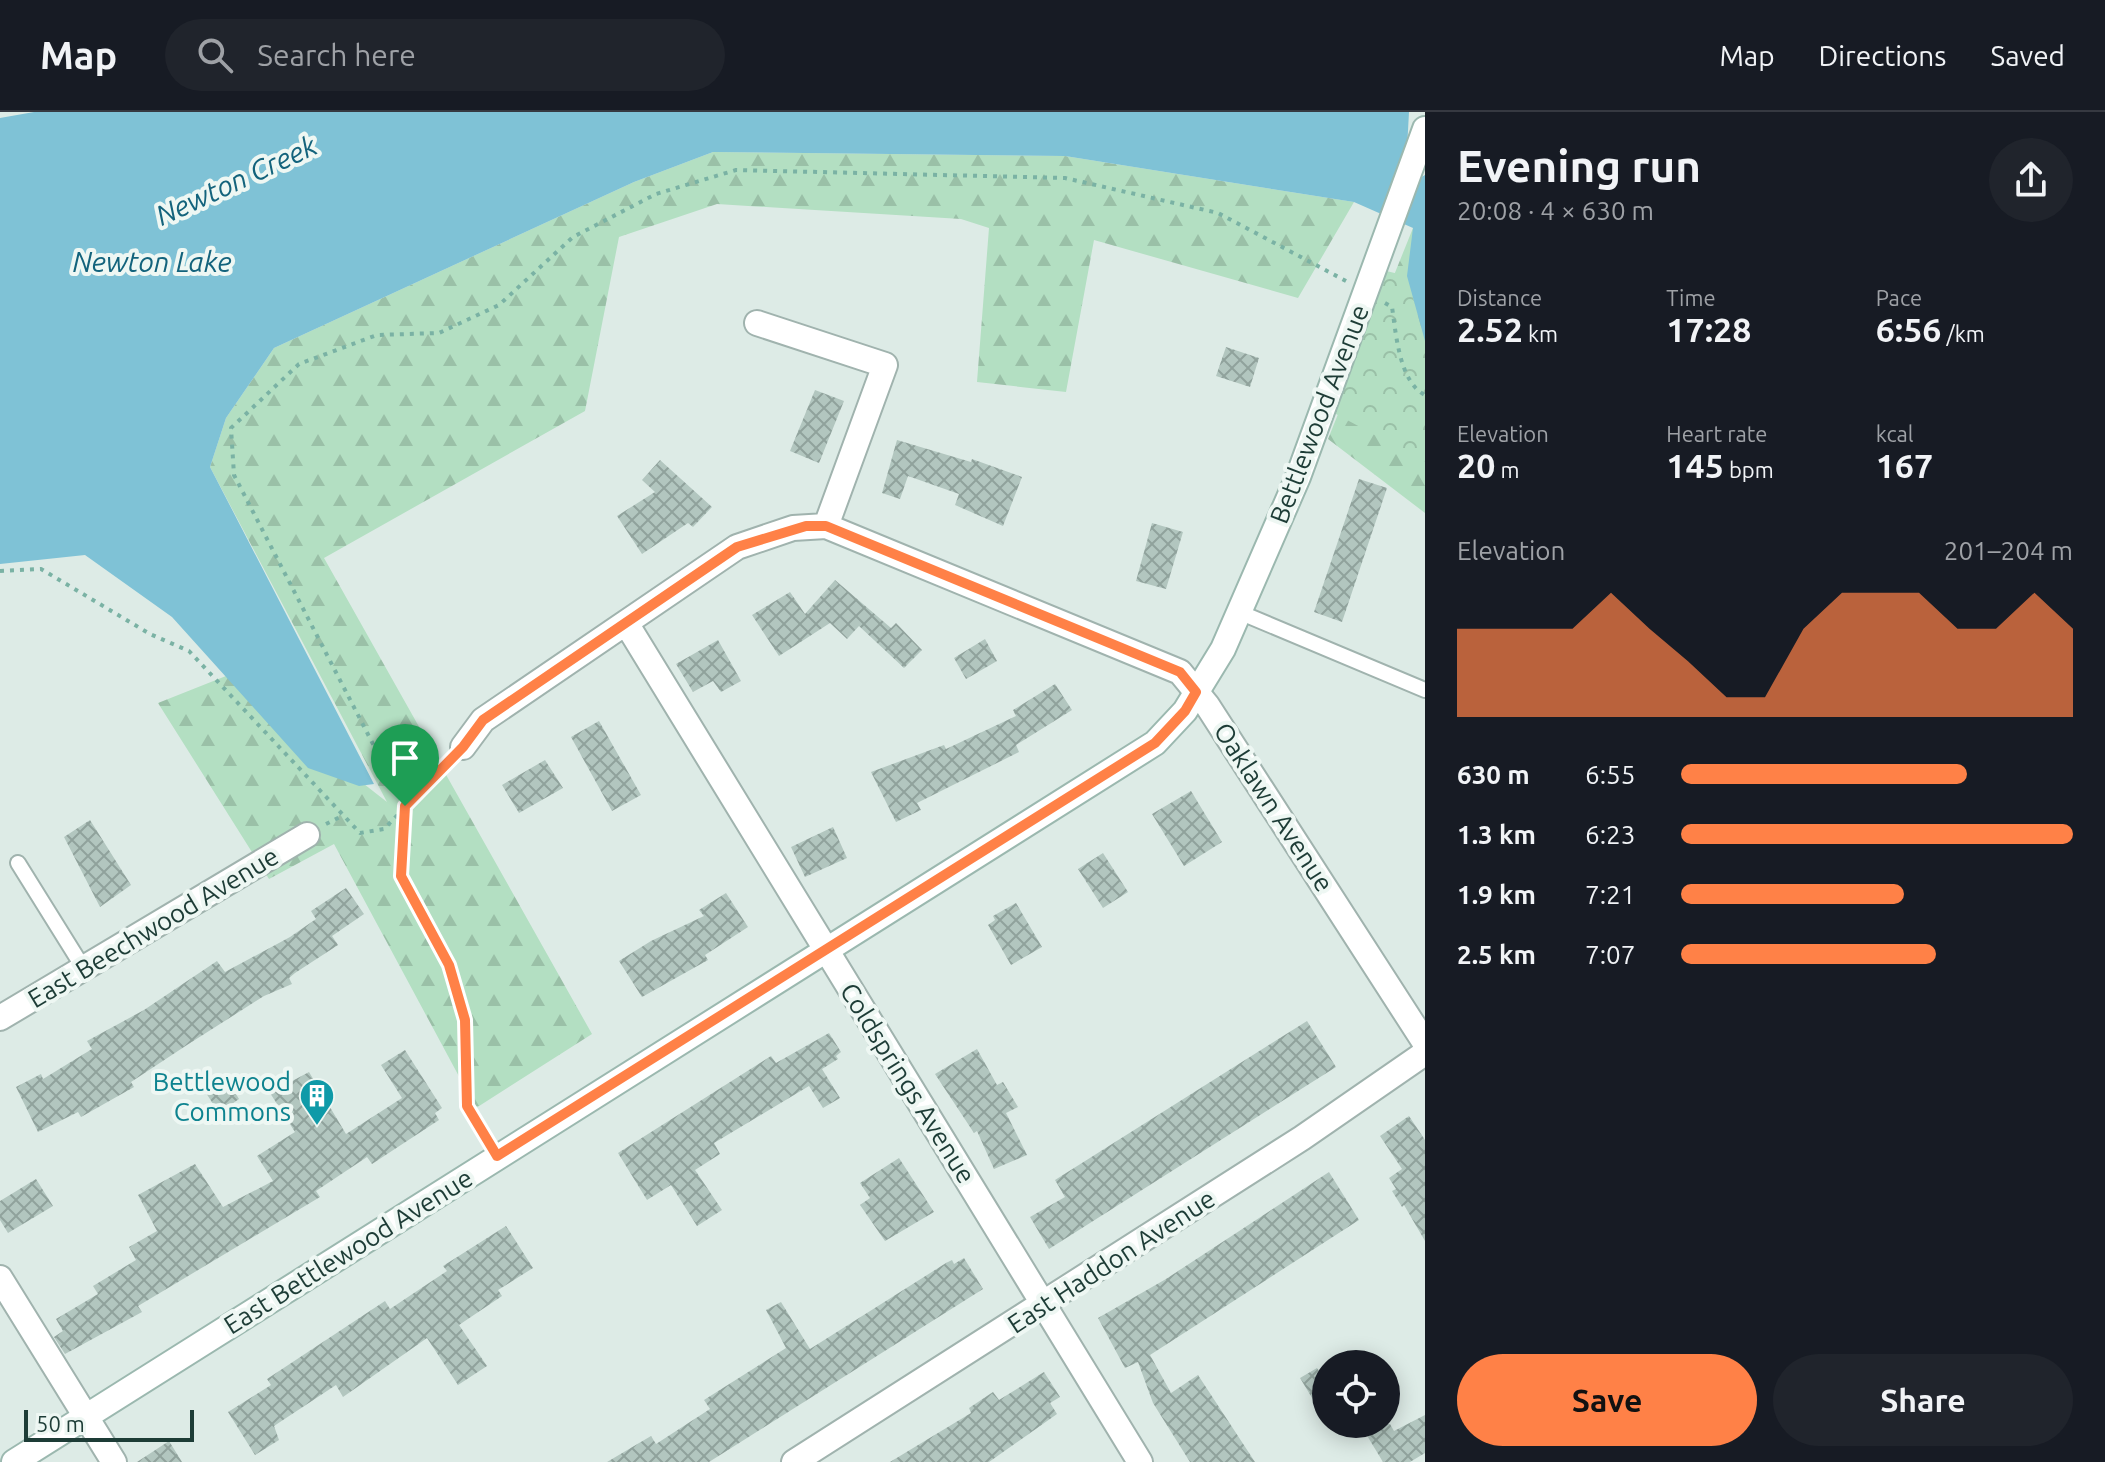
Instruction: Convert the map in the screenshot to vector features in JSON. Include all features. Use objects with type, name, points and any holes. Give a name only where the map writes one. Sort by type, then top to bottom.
[{"type":"street","name":"Bettlewood Avenue","points":[[1196,692],[1223,649],[1298,477],[1425,129]]},
{"type":"street","points":[[463,747],[483,720],[737,547],[816,526],[885,365],[757,323]]},
{"type":"street","name":"Oaklawn Avenue","points":[[816,526],[1180,672],[1425,1043]]},
{"type":"street","name":"Coldsprings Avenue","points":[[626,623],[1140,1462]]},
{"type":"street","name":"East Bettlewood Avenue","points":[[14,1462],[1155,743],[1185,711],[1196,692]]},
{"type":"street","name":"East Beechwood Avenue","points":[[0,1018],[307,835]]},
{"type":"street","name":"East Haddon Avenue","points":[[794,1462],[1302,1138],[1425,1053]]},
{"type":"street","points":[[0,1278],[114,1462]]},
{"type":"lane","points":[[1239,612],[1425,690]]},
{"type":"lane","points":[[18,863],[84,969]]},
{"type":"path","points":[[497,1156],[467,1106],[465,1020],[449,965],[401,876],[405,806],[234,475],[231,428],[299,364],[377,335],[439,333],[499,305],[573,237],[656,194],[736,170],[1065,178],[1218,213],[1366,291],[1392,307],[1400,354],[1417,391],[1425,395]]},
{"type":"path","points":[[0,571],[41,569],[73,585],[150,634],[189,651],[360,833],[384,829],[463,747]]},
{"type":"green space","points":[[713,152],[1065,156],[1354,202],[1298,298],[1094,240],[1066,392],[977,382],[989,228],[961,219],[717,204],[619,237],[585,411],[324,558],[592,1034],[476,1108],[334,844],[269,879],[158,703],[226,676],[387,802],[210,467],[226,418],[274,348],[634,182]]},
{"type":"green space","points":[[1413,228],[1425,284],[1425,513],[1328,439]]},
{"type":"green space","points":[[1374,268],[1407,276],[1425,341],[1425,462],[1323,407]]},
{"type":"water","name":"Newton Lake","points":[[34,112],[1409,112],[1405,186],[1425,175],[1425,341],[1407,276],[1413,228],[1354,202],[1065,156],[713,152],[634,182],[274,348],[226,418],[210,467],[374,784],[359,786],[308,768],[172,617],[85,555],[0,564],[0,118]]},
{"type":"building","points":[[1226,347],[1259,358],[1250,387],[1216,376]]},
{"type":"building","points":[[815,390],[844,401],[819,463],[790,451]]},
{"type":"building","points":[[897,440],[971,462],[972,459],[1022,477],[1003,526],[955,505],[959,494],[908,476],[900,499],[882,493]]},
{"type":"building","points":[[660,460],[712,507],[693,527],[688,523],[642,554],[617,516],[655,492],[642,480]]},
{"type":"building","points":[[1359,479],[1387,488],[1342,622],[1314,612]]},
{"type":"building","points":[[1152,523],[1183,532],[1166,589],[1136,581]]},
{"type":"building","points":[[835,580],[891,628],[896,623],[922,650],[904,668],[859,626],[847,639],[830,623],[779,656],[752,615],[790,592],[805,614]]},
{"type":"building","points":[[985,639],[997,661],[966,679],[954,658]]},
{"type":"building","points":[[718,640],[741,681],[721,692],[713,681],[693,692],[676,664]]},
{"type":"building","points":[[1055,684],[1072,710],[1016,745],[1019,752],[917,803],[921,810],[896,822],[871,772],[944,745],[946,749],[1016,716],[1013,710]]},
{"type":"building","points":[[599,721],[641,795],[612,811],[571,737]]},
{"type":"building","points":[[545,760],[563,788],[519,813],[502,785]]},
{"type":"building","points":[[1191,791],[1222,842],[1184,866],[1152,814]]},
{"type":"building","points":[[90,820],[131,885],[100,907],[64,837]]},
{"type":"building","points":[[833,827],[847,858],[805,877],[791,847]]},
{"type":"building","points":[[1103,853],[1128,892],[1103,908],[1078,869]]},
{"type":"building","points":[[346,888],[364,914],[332,936],[338,945],[289,978],[292,984],[264,996],[187,1045],[131,1082],[134,1087],[81,1117],[78,1112],[38,1132],[16,1087],[41,1074],[43,1079],[92,1049],[87,1041],[144,1010],[217,961],[225,972],[290,937],[316,919],[311,911]]},
{"type":"building","points":[[726,893],[748,927],[705,955],[708,960],[642,997],[619,961],[651,941],[704,916],[699,910]]},
{"type":"building","points":[[1016,903],[1042,947],[1011,965],[988,925],[995,920],[993,916]]},
{"type":"building","points":[[1307,1021],[1336,1067],[1049,1249],[1030,1217],[1065,1197],[1055,1180]]},
{"type":"building","points":[[829,1033],[841,1052],[836,1056],[838,1059],[822,1069],[840,1098],[823,1108],[809,1086],[714,1143],[720,1154],[695,1170],[722,1210],[697,1226],[671,1185],[647,1200],[618,1153],[771,1056],[776,1063]]},
{"type":"building","points":[[977,1049],[997,1085],[1003,1082],[1018,1107],[1006,1113],[1027,1155],[994,1169],[977,1131],[974,1133],[935,1074]]},
{"type":"building","points":[[405,1050],[442,1108],[435,1113],[439,1120],[372,1164],[367,1157],[316,1191],[320,1197],[138,1306],[142,1312],[65,1354],[54,1337],[63,1331],[56,1319],[98,1294],[93,1286],[136,1260],[129,1247],[157,1231],[138,1195],[195,1164],[223,1207],[273,1181],[257,1156],[295,1132],[270,1093],[309,1072],[346,1134],[402,1098],[381,1065]]},
{"type":"building","points":[[227,1079],[239,1099],[219,1113],[206,1093]]},
{"type":"building","points":[[1409,1116],[1425,1140],[1425,1241],[1392,1191],[1396,1189],[1389,1178],[1402,1169],[1380,1136]]},
{"type":"building","points":[[899,1158],[934,1212],[885,1241],[860,1205],[870,1198],[860,1183]]},
{"type":"building","points":[[1329,1172],[1359,1220],[1150,1355],[1171,1393],[1198,1375],[1255,1462],[1190,1462],[1153,1403],[1138,1362],[1125,1368],[1098,1318],[1166,1279]]},
{"type":"building","points":[[36,1179],[53,1206],[8,1233],[0,1220],[0,1201]]},
{"type":"building","points":[[506,1226],[533,1268],[498,1290],[502,1296],[459,1325],[487,1366],[458,1385],[427,1338],[343,1397],[336,1385],[274,1426],[279,1440],[255,1455],[228,1412],[271,1385],[267,1379],[385,1301],[390,1309],[447,1271],[443,1266]]},
{"type":"building","points":[[964,1258],[983,1289],[709,1462],[607,1462],[651,1436],[656,1444],[710,1409],[704,1400],[786,1348],[766,1310],[781,1302],[810,1349],[946,1263],[952,1260],[954,1264]]},
{"type":"building","points":[[1312,1371],[1312,1398],[1300,1378]]},
{"type":"building","points":[[1044,1372],[1060,1397],[1050,1403],[1057,1414],[989,1462],[890,1462],[971,1413],[969,1408],[993,1392],[999,1400]]},
{"type":"building","points":[[1425,1415],[1425,1453],[1410,1462],[1383,1462],[1368,1438],[1400,1438],[1400,1428]]},
{"type":"building","points":[[169,1441],[182,1462],[137,1462]]},
{"type":"place","name":"Bettlewood Commons","points":[[317,1127]]},
{"type":"route","points":[[806,526],[826,526],[1180,672],[1196,692],[1185,711],[1155,743],[497,1156],[467,1106],[465,1020],[449,965],[401,876],[405,806],[463,747],[483,720],[737,547],[806,526]]},
{"type":"water label","name":"Newton Creek","points":[[236,180]]}]
